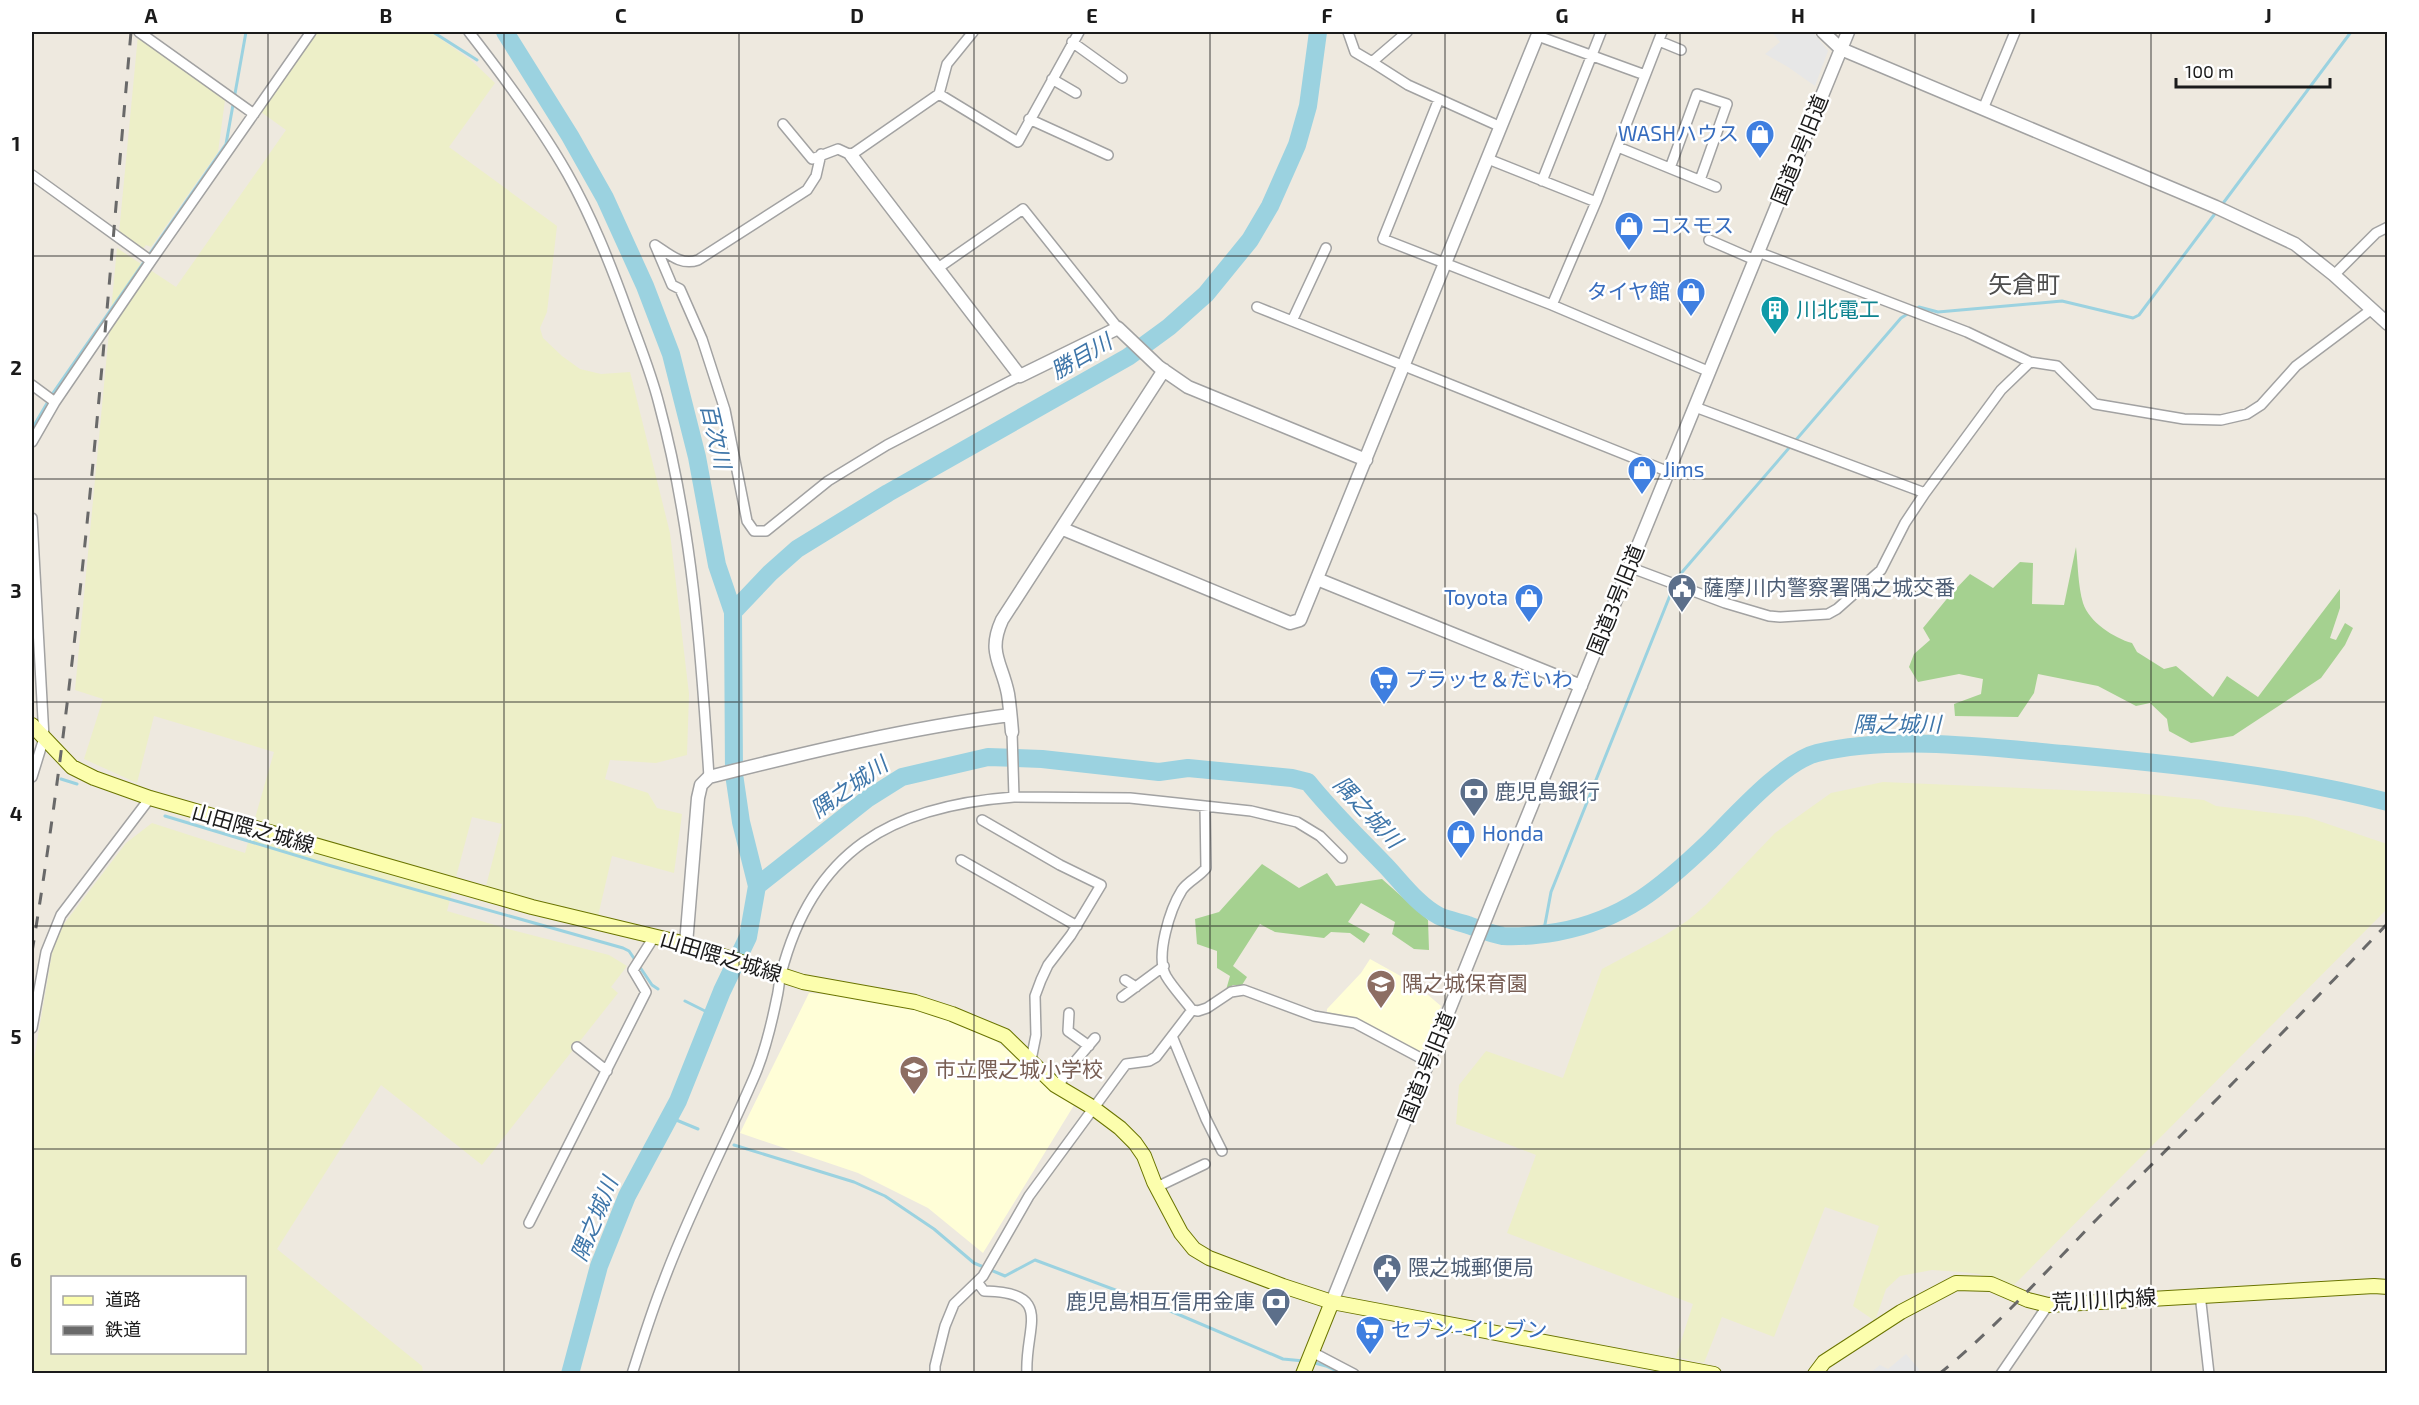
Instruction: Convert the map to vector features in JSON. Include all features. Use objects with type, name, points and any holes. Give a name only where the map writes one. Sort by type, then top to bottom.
[{"type":"main road","name":"山田隈之城線","points":[[32,725],[72,767],[94,778],[150,798],[532,907],[692,947],[826,988],[915,1002],[952,1014],[1005,1036],[1058,1087],[1092,1107],[1136,1143],[1181,1233],[1194,1249],[1236,1269],[1332,1302]]},
{"type":"main road","name":"荒川川内線","points":[[1815,1374],[1824,1362],[1900,1312],[1956,1283],[1991,1284],[2028,1300],[2048,1305],[2386,1284]]},
{"type":"main road","points":[[1308,1362],[1332,1302],[1714,1374]]},
{"type":"street","points":[[139,32],[254,114]]},
{"type":"street","points":[[32,442],[52,399],[148,259],[311,32]]},
{"type":"street","points":[[469,32],[508,83],[567,173],[606,250],[644,356],[659,403],[670,450],[693,578],[711,776]]},
{"type":"street","points":[[851,155],[939,94],[947,64],[973,32]]},
{"type":"street","points":[[939,94],[1018,142],[1079,32]]},
{"type":"street","points":[[1348,32],[1355,52],[1408,85],[1501,127]]},
{"type":"street","points":[[1372,62],[1407,32]]},
{"type":"street","points":[[1542,181],[1601,32]]},
{"type":"street","points":[[1823,32],[1841,49],[2219,208],[2295,244],[2334,275],[2388,324]]},
{"type":"street","name":"国道3号旧道","points":[[1332,1302],[1492,903],[1848,32]]},
{"type":"street","points":[[1983,109],[2015,32]]},
{"type":"street","points":[[1063,529],[1290,623],[1300,620],[1304,615],[1538,34],[1646,75]]},
{"type":"street","points":[[1552,305],[1596,202],[1661,36],[1682,50]]},
{"type":"street","points":[[1072,42],[1122,78]]},
{"type":"street","points":[[1052,79],[1076,93]]},
{"type":"street","points":[[1670,168],[1697,94],[1726,104],[1700,180]]},
{"type":"street","points":[[1439,99],[1383,239],[1552,305],[1710,372]]},
{"type":"street","points":[[1029,119],[1108,155]]},
{"type":"street","points":[[783,124],[812,159],[838,149],[851,155],[1020,376]]},
{"type":"street","points":[[1618,147],[1716,187]]},
{"type":"street","points":[[821,154],[816,176],[807,190],[698,260],[690,263],[681,261],[655,245],[672,285],[680,289],[702,339],[725,411],[747,520],[754,531],[766,531],[828,481],[888,445],[1020,376],[1120,330]]},
{"type":"street","points":[[1488,159],[1596,202]]},
{"type":"street","points":[[32,175],[148,259]]},
{"type":"street","points":[[938,268],[1023,209],[1120,330],[1161,368],[1188,387],[1366,460]]},
{"type":"street","points":[[2334,275],[2376,233],[2388,226]]},
{"type":"street","points":[[1709,240],[1967,332],[2031,362],[2057,366],[2095,404],[2184,418],[2234,418],[2247,414],[2261,405],[2296,366],[2372,309]]},
{"type":"street","points":[[1292,321],[1326,248]]},
{"type":"street","points":[[1257,307],[1669,472]]},
{"type":"street","points":[[1629,567],[1769,616],[1828,614],[1837,609],[1881,570],[1905,523],[1925,493],[2001,390],[2031,362]]},
{"type":"street","points":[[1014,795],[1008,693],[994,644],[996,632],[1063,529],[1161,368]]},
{"type":"street","points":[[32,385],[52,399]]},
{"type":"street","points":[[1695,407],[1925,493]]},
{"type":"street","points":[[32,518],[34,602],[44,738],[32,777]]},
{"type":"street","points":[[1317,579],[1581,686]]},
{"type":"street","points":[[692,947],[698,798],[701,785],[711,776],[963,721],[1010,715]]},
{"type":"street","points":[[632,1374],[663,1282],[756,1072],[777,996],[778,974],[810,900],[830,873],[854,849],[898,821],[932,810],[1014,795],[1130,798],[1251,811],[1297,822],[1320,836],[1342,858]]},
{"type":"street","points":[[32,1028],[46,951],[61,915],[150,798]]},
{"type":"street","points":[[1205,806],[1206,868],[1183,888],[1175,903],[1161,954],[1165,975],[1192,1010],[1207,1008],[1231,992],[1244,990],[1314,1016],[1355,1023],[1428,1062]]},
{"type":"street","points":[[982,820],[1060,865],[1101,885],[1077,926],[1048,965],[1041,980],[1035,996],[1036,1035],[1031,1060]]},
{"type":"street","points":[[961,860],[1077,926]]},
{"type":"street","points":[[529,1223],[646,992],[633,970],[654,937]]},
{"type":"street","points":[[1122,997],[1164,966]]},
{"type":"street","points":[[1125,980],[1136,987]]},
{"type":"street","points":[[935,1374],[945,1326],[954,1304],[978,1283],[1029,1196],[1092,1107],[1126,1064],[1149,1061],[1156,1057],[1192,1010]]},
{"type":"street","points":[[1058,1087],[1067,1071],[1092,1042],[1068,1030],[1070,1013]]},
{"type":"street","points":[[1172,1036],[1206,1119],[1222,1151]]},
{"type":"street","points":[[577,1047],[607,1071]]},
{"type":"street","points":[[1157,1187],[1205,1164]]},
{"type":"street","points":[[978,1283],[984,1291],[1004,1291],[1019,1296],[1031,1309],[1032,1325],[1027,1374]]},
{"type":"street","points":[[2200,1294],[2209,1374]]},
{"type":"street","points":[[2001,1374],[2048,1305]]},
{"type":"street","points":[[1308,1362],[1354,1374]]},
{"type":"shaded area","points":[[317,32],[431,32],[472,61],[495,83],[449,147],[557,226],[547,312],[540,328],[543,338],[580,369],[601,374],[630,372],[670,533],[689,694],[687,755],[656,763],[610,760],[605,779],[648,793],[657,808],[682,814],[674,873],[612,856],[598,916],[486,886],[502,824],[472,817],[447,911],[609,955],[627,966],[611,987],[618,993],[482,1165],[381,1085],[277,1249],[422,1366],[423,1373],[32,1374],[32,1071],[52,953],[60,929],[126,843],[152,823],[245,853],[274,752],[154,716],[137,783],[84,759],[103,699],[75,690],[117,248],[176,287],[286,130],[261,112]]},
{"type":"shaded area","points":[[1772,32],[1813,32],[1828,51],[1815,86],[1765,54],[1780,42]]},
{"type":"shaded area","points":[[138,35],[225,100],[218,152],[151,247],[146,245],[142,250],[119,233]]},
{"type":"shaded area","points":[[1883,782],[2135,793],[2204,800],[2216,806],[2307,817],[2387,844],[2387,909],[2014,1285],[1979,1274],[1962,1272],[1932,1270],[1900,1276],[1886,1289],[1875,1321],[1853,1306],[1879,1226],[1825,1207],[1774,1337],[1722,1317],[1704,1363],[1676,1357],[1693,1304],[1507,1233],[1536,1155],[1456,1124],[1459,1085],[1486,1051],[1563,1078],[1602,969],[1687,921],[1706,905],[1775,833],[1831,793]]},
{"type":"shaded area","points":[[1370,959],[1415,984],[1441,1006],[1421,1054],[1356,1018],[1327,1012],[1327,1009],[1361,973]]},
{"type":"shaded area","points":[[809,993],[871,998],[947,1019],[996,1041],[1055,1090],[1076,1102],[983,1253],[928,1208],[858,1173],[740,1133]]},
{"type":"shaded area","points":[[1906,1354],[1919,1369],[1917,1373],[1870,1373],[1880,1365],[1888,1369]]},
{"type":"green space","points":[[2076,547],[2081,596],[2086,610],[2096,623],[2110,633],[2132,643],[2137,652],[2164,669],[2176,666],[2213,697],[2227,676],[2258,697],[2340,589],[2340,608],[2330,638],[2336,640],[2345,623],[2353,628],[2345,645],[2321,678],[2233,736],[2191,743],[2169,731],[2167,719],[2150,703],[2136,706],[2098,686],[2038,674],[2034,693],[2018,717],[1955,716],[1954,704],[1981,694],[1983,679],[1959,674],[1918,682],[1909,667],[1914,654],[1930,640],[1923,628],[1970,574],[1993,588],[2020,562],[2033,563],[2032,604],[2064,605]]},
{"type":"green space","points":[[1262,864],[1299,888],[1327,873],[1336,886],[1382,879],[1428,920],[1429,950],[1414,949],[1392,934],[1395,922],[1361,903],[1348,922],[1370,934],[1364,943],[1350,933],[1331,932],[1324,938],[1275,932],[1260,924],[1233,966],[1247,977],[1242,985],[1233,985],[1226,990],[1230,976],[1217,968],[1217,951],[1197,944],[1195,919],[1219,912]]},
{"type":"waterway","points":[[32,429],[53,393],[226,144],[246,32]]},
{"type":"waterway","points":[[433,32],[477,60]]},
{"type":"waterway","name":"百次川","points":[[505,32],[570,136],[605,198],[645,286],[671,354],[697,457],[717,565],[733,612],[734,774],[741,822],[757,886]]},
{"type":"waterway","name":"勝目川","points":[[733,612],[770,573],[797,549],[888,493],[1128,357],[1169,327],[1206,294],[1250,240],[1270,206],[1297,145],[1308,106],[1318,32]]},
{"type":"waterway","points":[[2221,206],[2351,32]]},
{"type":"waterway","points":[[1915,310],[1919,307],[1938,312],[2062,301],[2133,318],[2139,315],[2217,211]]},
{"type":"waterway","points":[[1543,935],[1551,892],[1677,578],[1901,318],[1909,313]]},
{"type":"waterway","points":[[32,636],[34,652]]},
{"type":"waterway","name":"隅之城川","points":[[570,1374],[599,1266],[627,1196],[678,1101],[722,991],[748,937],[757,886],[867,799],[902,777],[988,757],[1042,759],[1159,772],[1188,768],[1292,778],[1308,782],[1336,815],[1424,906],[1442,917],[1503,936],[1544,934],[1581,927],[1622,910],[1641,899],[1675,873],[1760,791],[1790,767],[1817,753],[1846,748],[1940,744],[2146,762],[2268,778],[2388,802]]},
{"type":"waterway","points":[[61,779],[77,784]]},
{"type":"waterway","points":[[165,816],[328,865],[623,948],[629,951],[652,985],[658,989]]},
{"type":"waterway","points":[[685,1001],[713,1015]]},
{"type":"waterway","points":[[669,1117],[698,1129]]},
{"type":"waterway","points":[[734,1145],[854,1182],[885,1196],[934,1229],[974,1263],[1005,1276],[1035,1260],[1161,1307],[1283,1359],[1304,1361]]},
{"type":"waterway","points":[[1311,1362],[1343,1374]]},
{"type":"railway","points":[[32,952],[50,837],[78,608],[131,32]]},
{"type":"railway","points":[[1939,1374],[2021,1298],[2388,923]]},
{"type":"place","name":"WASHハウス","points":[[1760,160]]},
{"type":"place","name":"コスモス","points":[[1629,252]]},
{"type":"place","name":"タイヤ館","points":[[1691,318]]},
{"type":"place","name":"川北電工","points":[[1775,336]]},
{"type":"place","name":"Jims","points":[[1642,496]]},
{"type":"place","name":"薩摩川内警察署隅之城交番","points":[[1682,614]]},
{"type":"place","name":"Toyota","points":[[1529,624]]},
{"type":"place","name":"プラッセ＆だいわ","points":[[1384,706]]},
{"type":"place","name":"鹿児島銀行","points":[[1474,818]]},
{"type":"place","name":"Honda","points":[[1461,860]]},
{"type":"place","name":"隅之城保育園","points":[[1381,1010]]},
{"type":"place","name":"市立隈之城小学校","points":[[914,1096]]},
{"type":"place","name":"隈之城郵便局","points":[[1387,1294]]},
{"type":"place","name":"鹿児島相互信用金庫","points":[[1276,1328]]},
{"type":"place","name":"セブン-イレブン","points":[[1370,1356]]},
{"type":"district","name":"矢倉町","points":[[2024,285]]}]
